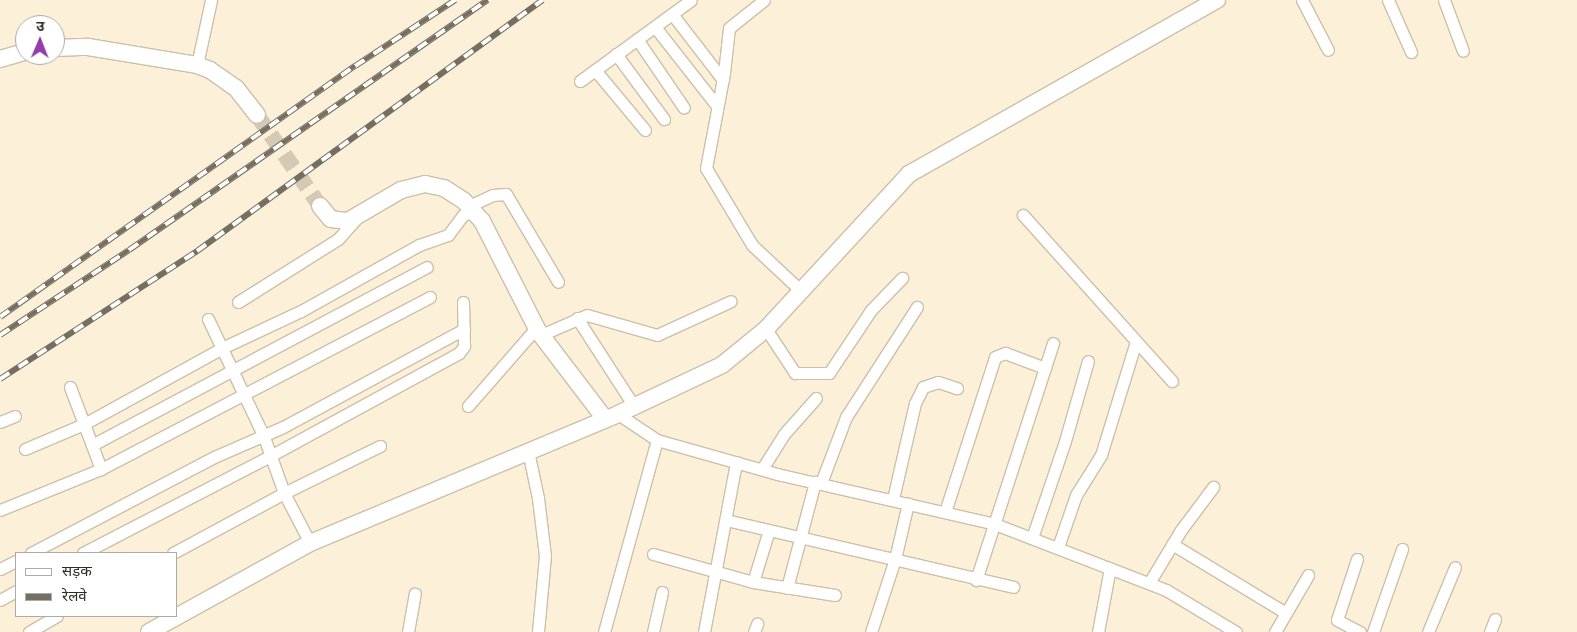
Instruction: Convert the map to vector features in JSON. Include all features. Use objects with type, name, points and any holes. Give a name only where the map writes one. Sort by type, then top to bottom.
[{"type":"main road","points":[[178,617],[310,544],[392,507],[612,416],[722,365],[766,329],[876,207],[923,164],[1217,0]]},
{"type":"main road","points":[[65,48],[107,50],[197,65],[210,70],[236,88],[257,115]]},
{"type":"main road","points":[[0,59],[15,55]]},
{"type":"main road","points":[[320,206],[338,222],[356,219],[413,186],[444,188],[469,206],[538,331],[612,416]]},
{"type":"main road","points":[[150,632],[177,617]]},
{"type":"street","points":[[197,65],[211,0]]},
{"type":"street","points":[[580,81],[691,0]]},
{"type":"street","points":[[764,0],[729,28],[723,80],[706,168],[711,180],[740,220],[747,238],[801,291]]},
{"type":"street","points":[[1302,0],[1328,50]]},
{"type":"street","points":[[1388,0],[1411,52]]},
{"type":"street","points":[[1444,0],[1463,51]]},
{"type":"street","points":[[672,14],[723,80]]},
{"type":"street","points":[[655,26],[717,106]]},
{"type":"street","points":[[638,39],[684,108]]},
{"type":"street","points":[[616,54],[664,119]]},
{"type":"street","points":[[595,70],[645,130]]},
{"type":"street","points":[[26,449],[84,424],[222,348],[301,311],[419,245],[448,235],[469,206],[493,195],[506,194],[558,282]]},
{"type":"street","points":[[1023,215],[1172,381]]},
{"type":"street","points":[[238,302],[338,239],[356,219]]},
{"type":"street","points":[[92,445],[427,266]]},
{"type":"street","points":[[766,329],[795,373],[829,373],[871,310],[902,278]]},
{"type":"street","points":[[0,510],[31,500],[101,469],[243,393],[430,297]]},
{"type":"street","points":[[468,406],[538,331],[577,318],[597,316],[656,335],[731,301]]},
{"type":"street","points":[[85,552],[270,456],[459,352],[464,346],[463,302]]},
{"type":"street","points":[[787,588],[800,538],[818,482],[846,417],[917,307]]},
{"type":"street","points":[[577,318],[634,406]]},
{"type":"street","points":[[208,319],[264,437],[284,493],[310,544]]},
{"type":"street","points":[[33,552],[214,457],[264,437],[464,329]]},
{"type":"street","points":[[1058,547],[1076,495],[1101,455],[1136,341]]},
{"type":"street","points":[[976,580],[1053,343]]},
{"type":"street","points":[[945,512],[995,357],[1005,354],[1045,368]]},
{"type":"street","points":[[1032,538],[1066,441],[1088,361]]},
{"type":"street","points":[[893,499],[915,403],[922,387],[938,382],[957,388]]},
{"type":"street","points":[[70,387],[101,469]]},
{"type":"street","points":[[762,470],[784,434],[816,398]]},
{"type":"street","points":[[0,422],[15,416]]},
{"type":"street","points":[[612,416],[657,440],[762,470],[995,524],[1150,583],[1236,632]]},
{"type":"street","points":[[604,632],[657,440]]},
{"type":"street","points":[[174,552],[284,493],[380,446]]},
{"type":"street","points":[[528,451],[538,498],[545,556],[538,632]]},
{"type":"street","points":[[704,632],[736,462]]},
{"type":"street","points":[[1150,583],[1172,544],[1213,488]]},
{"type":"street","points":[[871,632],[895,559],[908,503]]},
{"type":"street","points":[[726,520],[895,559],[976,580],[1013,586]]},
{"type":"street","points":[[753,582],[769,530]]},
{"type":"street","points":[[1172,544],[1286,613]]},
{"type":"street","points":[[1373,632],[1402,549]]},
{"type":"street","points":[[652,554],[753,582],[835,595]]},
{"type":"street","points":[[1357,559],[1337,620],[1360,632]]},
{"type":"street","points":[[0,569],[15,562]]},
{"type":"street","points":[[1428,632],[1454,567]]},
{"type":"street","points":[[1098,632],[1110,568]]},
{"type":"street","points":[[1275,632],[1308,575]]},
{"type":"street","points":[[0,600],[15,591]]},
{"type":"street","points":[[653,632],[662,592]]},
{"type":"street","points":[[408,632],[414,594]]},
{"type":"street","points":[[28,632],[55,617]]},
{"type":"street","points":[[1490,632],[1495,619]]},
{"type":"tunnel","points":[[257,115],[320,206]]},
{"type":"railway","points":[[0,317],[355,66],[455,0]]},
{"type":"railway","points":[[0,335],[129,250],[488,0]]},
{"type":"railway","points":[[0,379],[197,251],[542,0]]}]
